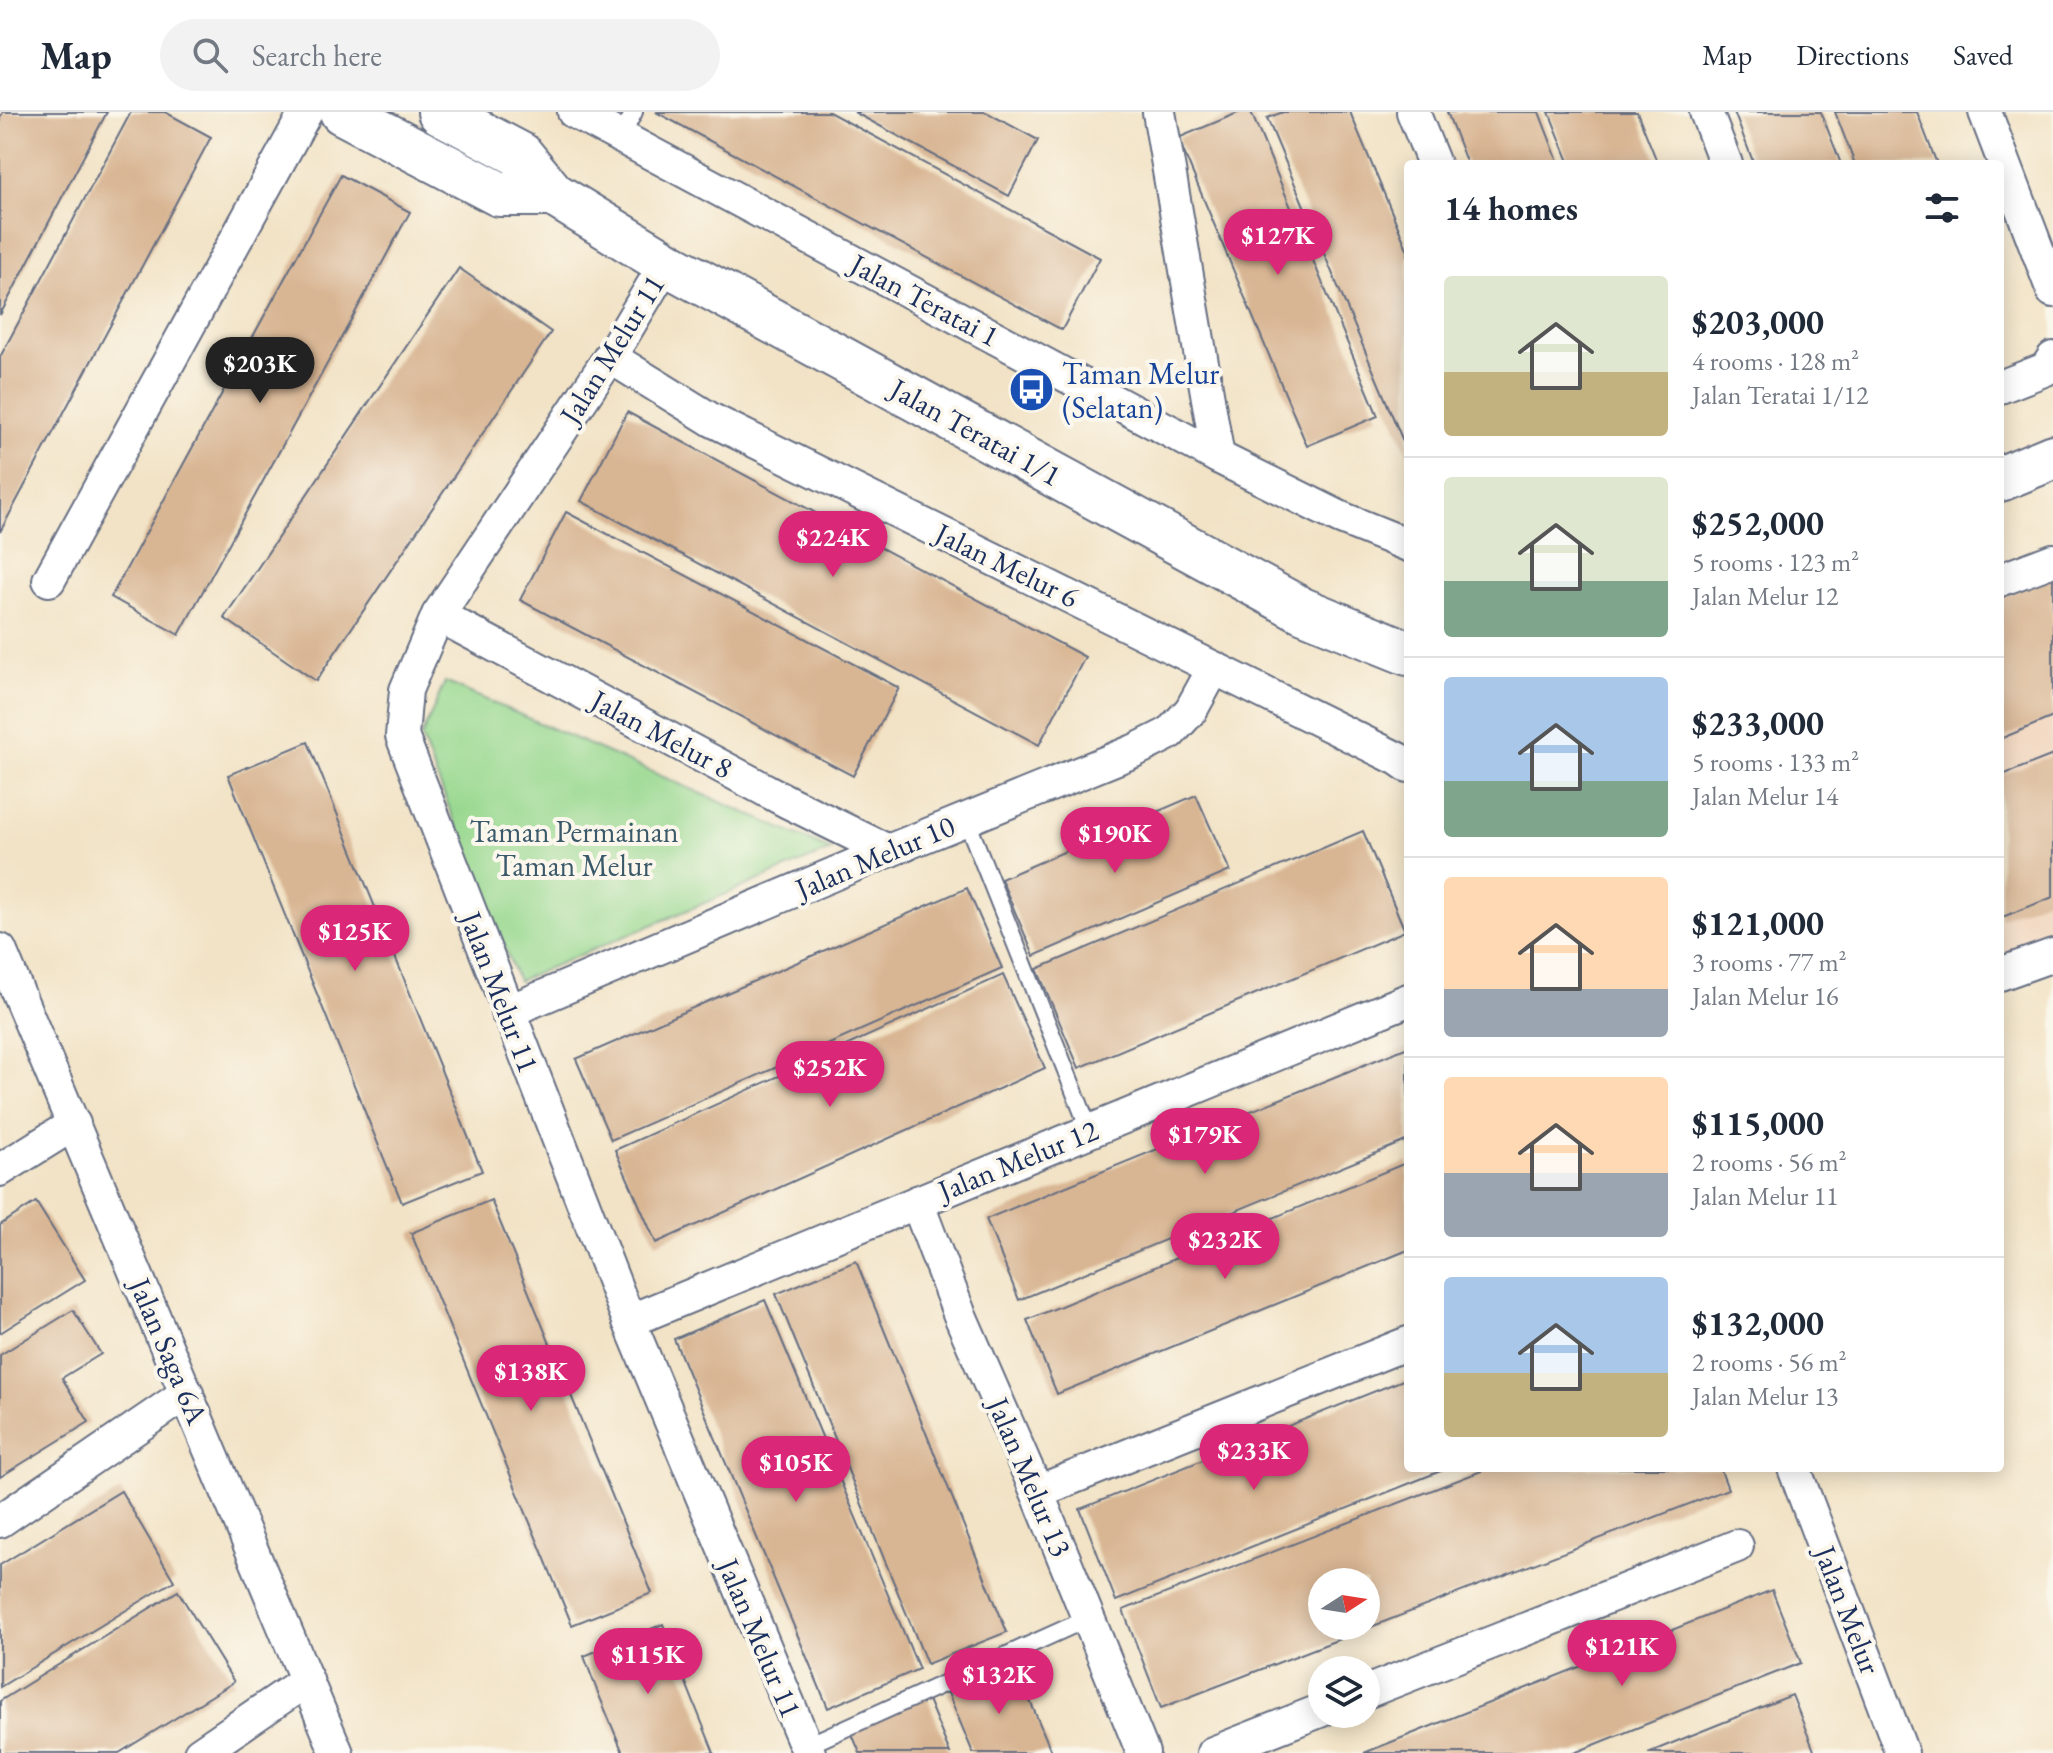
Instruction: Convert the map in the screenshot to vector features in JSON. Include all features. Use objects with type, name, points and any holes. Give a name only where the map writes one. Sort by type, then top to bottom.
[{"type":"street","points":[[49,580],[306,112]]},
{"type":"street","points":[[342,112],[499,194],[553,194]]},
{"type":"street","name":"Jalan Teratai 1/1","points":[[440,112],[521,155],[553,194],[666,263],[1302,610],[1404,651]]},
{"type":"street","name":"Jalan Teratai 1","points":[[574,112],[628,124],[1218,457],[1341,518],[1404,543]]},
{"type":"street","points":[[1159,112],[1218,457]]},
{"type":"street","points":[[1413,112],[1432,160]]},
{"type":"street","points":[[1706,112],[1724,160]]},
{"type":"street","points":[[1985,112],[2003,160]]},
{"type":"street","points":[[2004,162],[2053,291]]},
{"type":"street","name":"Jalan Melur 11","points":[[666,263],[610,357],[438,615],[406,690],[402,736],[629,1321],[807,1749]]},
{"type":"street","name":"Jalan Melur 6","points":[[610,357],[712,420],[1404,763]]},
{"type":"street","points":[[2004,385],[2046,369],[2053,358]]},
{"type":"street","points":[[2004,477],[2053,457]]},
{"type":"street","points":[[2004,578],[2053,560]]},
{"type":"street","name":"Jalan Melur 8","points":[[438,615],[788,802],[888,851]]},
{"type":"street","name":"Jalan Melur 10","points":[[507,1012],[1134,751],[1170,733],[1191,710],[1214,668]]},
{"type":"street","name":"Jalan Saga 6A","points":[[0,950],[337,1753]]},
{"type":"street","points":[[2004,973],[2053,955]]},
{"type":"street","name":"Jalan Melur 12","points":[[629,1321],[1404,1002]]},
{"type":"street","points":[[0,1170],[74,1124]]},
{"type":"street","name":"Jalan Melur 13","points":[[917,1202],[959,1313],[1037,1492],[1143,1753]]},
{"type":"street","points":[[1037,1492],[1404,1345]]},
{"type":"street","points":[[0,1521],[187,1393]]},
{"type":"street","name":"Jalan Melur","points":[[1796,1472],[1902,1753]]},
{"type":"street","points":[[1380,1686],[1737,1546]]},
{"type":"street","points":[[200,1753],[307,1680]]},
{"type":"street","points":[[1213,1753],[1308,1716]]},
{"type":"lane","points":[[966,819],[1090,1131]]},
{"type":"lane","points":[[807,1749],[1089,1618]]},
{"type":"shaded area","points":[[2053,577],[2053,940],[2004,958],[2004,595]]},
{"type":"green space","name":"Taman Permainan Taman Melur","points":[[445,682],[831,850],[518,981],[421,737]]},
{"type":"building","points":[[3,112],[107,112],[0,315],[0,118]]},
{"type":"building","points":[[131,112],[165,112],[211,137],[0,532],[0,357]]},
{"type":"building","points":[[656,112],[829,112],[1100,258],[1062,330]]},
{"type":"building","points":[[854,112],[986,112],[1038,140],[1009,196]]},
{"type":"building","points":[[1240,112],[1251,112],[1378,416],[1307,446],[1178,138]]},
{"type":"building","points":[[1283,112],[1350,112],[1404,241],[1404,443],[1267,118]]},
{"type":"building","points":[[1447,112],[1539,112],[1557,160],[1465,160]]},
{"type":"building","points":[[1549,112],[1637,112],[1656,160],[1568,160]]},
{"type":"building","points":[[1734,112],[1821,112],[1839,160],[1752,160]]},
{"type":"building","points":[[1835,112],[1917,112],[1935,160],[1853,160]]},
{"type":"building","points":[[341,175],[410,212],[179,635],[111,597]]},
{"type":"building","points":[[459,268],[551,332],[316,681],[224,618]]},
{"type":"building","points":[[627,412],[1085,657],[1039,745],[581,501]]},
{"type":"building","points":[[566,512],[899,688],[853,776],[520,600]]},
{"type":"building","points":[[2053,576],[2053,717],[2004,737],[2004,596]]},
{"type":"building","points":[[308,742],[482,1171],[402,1203],[228,775]]},
{"type":"building","points":[[2053,755],[2053,897],[2004,916],[2004,774]]},
{"type":"building","points":[[1196,795],[1230,871],[1034,956],[1001,879]]},
{"type":"building","points":[[1363,831],[1404,929],[1404,931],[1079,1068],[1037,969]]},
{"type":"building","points":[[967,888],[1002,968],[611,1140],[576,1059]]},
{"type":"building","points":[[1003,975],[1045,1068],[656,1243],[615,1150]]},
{"type":"building","points":[[1404,1049],[1404,1142],[1019,1300],[986,1219]]},
{"type":"building","points":[[1404,1164],[1404,1252],[1057,1394],[1027,1320]]},
{"type":"building","points":[[491,1200],[652,1593],[572,1625],[411,1233]]},
{"type":"building","points":[[36,1202],[85,1280],[0,1333],[0,1225]]},
{"type":"building","points":[[856,1261],[1007,1632],[927,1664],[776,1294]]},
{"type":"building","points":[[765,1300],[919,1669],[828,1708],[674,1339]]},
{"type":"building","points":[[73,1310],[101,1354],[62,1378],[89,1422],[0,1477],[0,1355]]},
{"type":"building","points":[[1404,1380],[1404,1472],[1438,1472],[1116,1601],[1080,1509]]},
{"type":"building","points":[[1479,1472],[1722,1472],[1728,1489],[1380,1623],[1380,1568],[1308,1568],[1308,1640],[1337,1640],[1161,1708],[1123,1610]]},
{"type":"building","points":[[121,1491],[174,1581],[0,1687],[0,1565]]},
{"type":"building","points":[[1772,1590],[1801,1663],[1574,1753],[1364,1753]]},
{"type":"building","points":[[178,1591],[234,1682],[119,1753],[0,1753],[0,1701]]},
{"type":"building","points":[[663,1624],[714,1753],[623,1753],[596,1688],[584,1656]]},
{"type":"building","points":[[1015,1665],[1052,1753],[973,1753],[948,1693]]},
{"type":"building","points":[[926,1695],[950,1753],[860,1753],[849,1727]]},
{"type":"building","points":[[1792,1695],[1815,1753],[1648,1753],[1692,1735]]},
{"type":"place","name":"Taman Melur (Selatan)","points":[[1031,390]]}]
